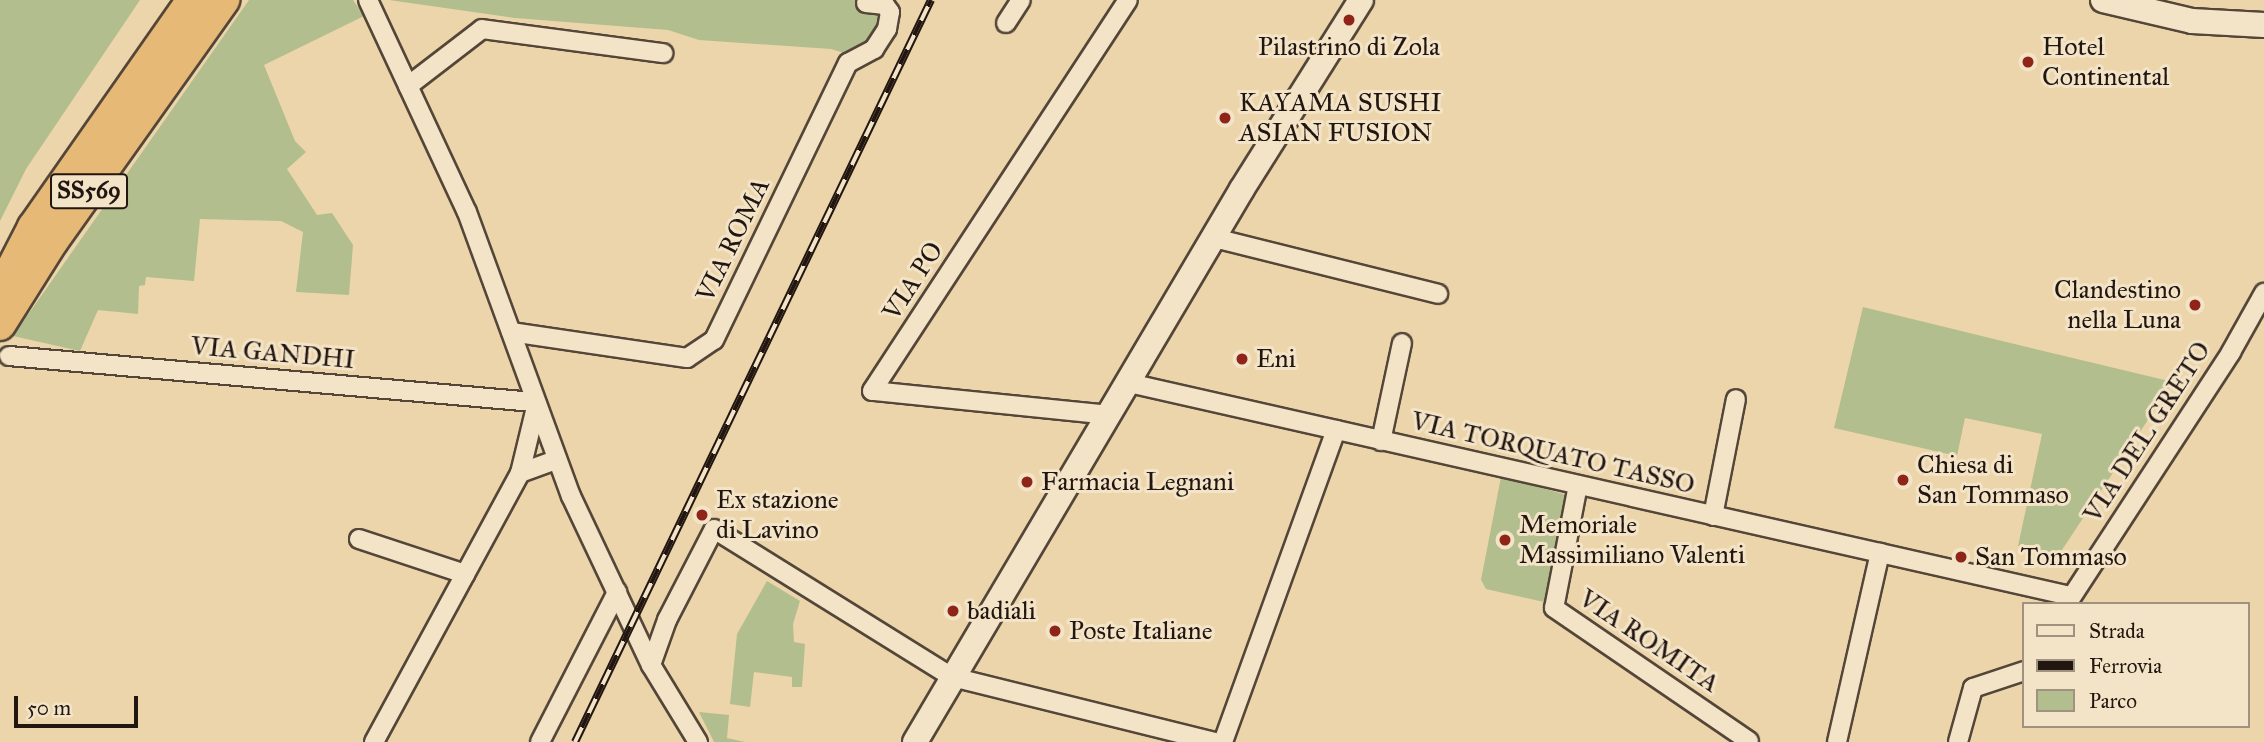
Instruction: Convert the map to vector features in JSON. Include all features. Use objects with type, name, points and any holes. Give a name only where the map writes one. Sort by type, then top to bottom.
[{"type":"highway","name":"SS569","points":[[0,325],[170,52],[192,0]]},
{"type":"highway","name":"SS569","points":[[0,291],[33,228],[170,52],[224,0]]},
{"type":"main road","points":[[915,742],[951,677],[1214,238],[1361,0]]},
{"type":"main road","points":[[2104,0],[2192,21],[2264,25]]},
{"type":"street","points":[[368,0],[467,212],[556,460],[617,592],[637,628],[651,665],[698,742]]},
{"type":"street","points":[[1006,23],[1021,0]]},
{"type":"street","name":"VIA PO","points":[[1110,415],[872,391],[1128,0]]},
{"type":"street","name":"VIA ROMA","points":[[510,331],[687,358],[714,340],[848,63],[874,49],[887,29],[890,12],[886,5],[866,3]]},
{"type":"street","points":[[408,86],[482,29],[663,53]]},
{"type":"street","points":[[1214,238],[1438,294]]},
{"type":"street","name":"VIA DEL GRETO","points":[[2068,600],[2231,352],[2264,293]]},
{"type":"street","name":"VIA TORQUATO TASSO","points":[[1381,441],[1402,343]]},
{"type":"street","name":"VIA GANDHI","points":[[9,356],[535,404]]},
{"type":"street","name":"VIA TORQUATO TASSO","points":[[1129,383],[1880,553],[2068,600]]},
{"type":"street","name":"VIA TORQUATO TASSO","points":[[1713,516],[1737,399]]},
{"type":"street","points":[[374,742],[520,473],[535,404]]},
{"type":"street","points":[[1223,742],[1336,430]]},
{"type":"street","points":[[520,473],[556,460]]},
{"type":"street","name":"VIA ROMITA","points":[[1578,485],[1554,608],[1749,741]]},
{"type":"street","points":[[651,665],[667,620],[714,529],[951,677],[1214,742]]},
{"type":"street","points":[[359,539],[465,574]]},
{"type":"street","points":[[1837,742],[1880,553]]},
{"type":"street","points":[[540,742],[617,592]]},
{"type":"street","points":[[637,628],[649,629],[667,620]]},
{"type":"street","points":[[1958,742],[1973,688],[2022,672]]},
{"type":"green space","points":[[0,0],[140,0],[26,169],[0,221]]},
{"type":"green space","points":[[249,0],[353,0],[364,16],[264,65],[295,141],[306,152],[287,169],[317,215],[332,213],[353,245],[349,295],[296,292],[303,232],[281,221],[200,219],[194,281],[146,277],[145,285],[139,286],[138,314],[98,310],[80,351],[13,336]]},
{"type":"green space","points":[[389,0],[870,0],[883,18],[874,38],[854,56],[831,49],[699,40],[668,30],[515,18]]},
{"type":"green space","points":[[1863,307],[2173,382],[2056,559],[2018,546],[2042,434],[1965,418],[1957,456],[1834,428]]},
{"type":"green space","points":[[1501,477],[1567,495],[1544,602],[1486,589],[1481,580]]},
{"type":"green space","points":[[767,581],[800,601],[793,624],[794,642],[805,644],[802,687],[792,687],[792,677],[754,672],[750,707],[730,704],[737,634]]},
{"type":"green space","points":[[699,712],[729,715],[727,738],[745,742],[714,742]]},
{"type":"railway","points":[[575,742],[931,0]]},
{"type":"place","name":"Pilastrino di Zola","points":[[1349,20]]},
{"type":"place","name":"Hotel Continental","points":[[2028,62]]},
{"type":"place","name":"KAYAMA SUSHI ASIAN FUSION","points":[[1225,118]]},
{"type":"place","name":"Clandestino nella Luna","points":[[2195,305]]},
{"type":"place","name":"Eni","points":[[1242,359]]},
{"type":"place","name":"Chiesa di San Tommaso","points":[[1903,480]]},
{"type":"place","name":"Farmacia Legnani","points":[[1027,482]]},
{"type":"place","name":"Ex stazione di Lavino","points":[[702,515]]},
{"type":"place","name":"Memoriale Massimiliano Valenti","points":[[1505,540]]},
{"type":"place","name":"San Tommaso","points":[[1961,557]]},
{"type":"place","name":"badiali","points":[[953,611]]},
{"type":"place","name":"Poste Italiane","points":[[1055,631]]}]
